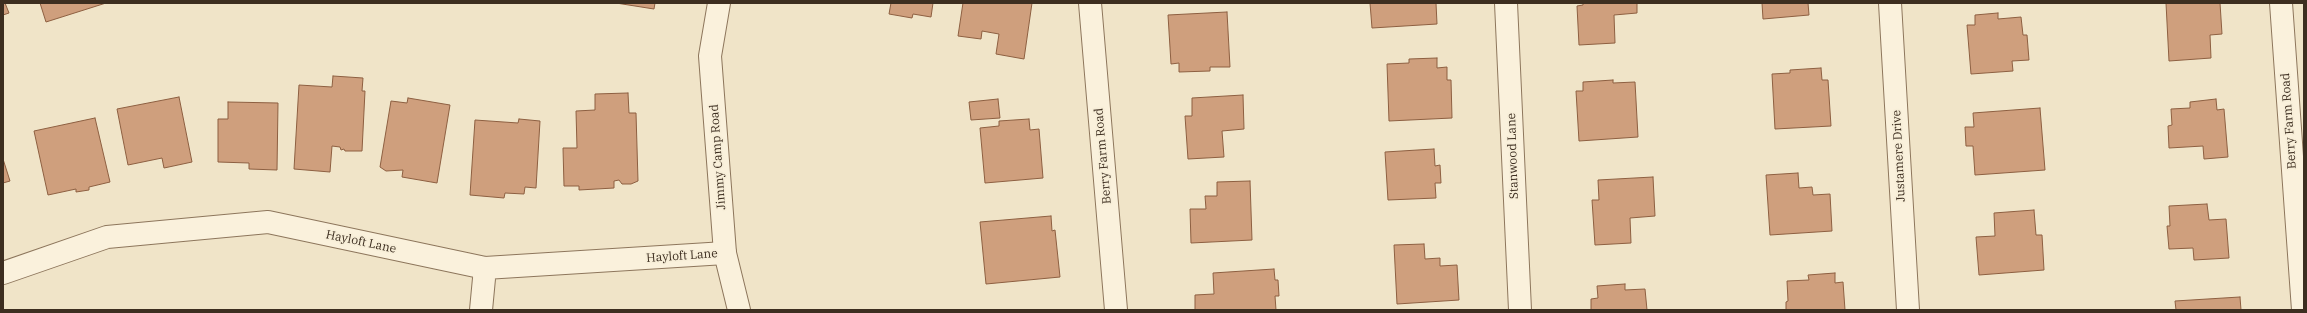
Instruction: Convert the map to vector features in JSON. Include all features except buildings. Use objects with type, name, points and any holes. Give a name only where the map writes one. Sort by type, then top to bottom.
[{"type":"street","name":"Jimmy Camp Road","points":[[719,3],[710,56],[725,253],[739,310]]},
{"type":"street","name":"Berry Farm Road","points":[[1090,3],[1116,310]]},
{"type":"street","name":"Stanwood Lane","points":[[1506,3],[1520,310]]},
{"type":"street","name":"Justamere Drive","points":[[1890,3],[1908,310]]},
{"type":"street","name":"Berry Farm Road","points":[[2281,3],[2303,310]]},
{"type":"street","name":"Hayloft Lane","points":[[3,273],[107,237],[268,222],[485,268],[725,253]]},
{"type":"street","points":[[481,310],[485,268]]}]
